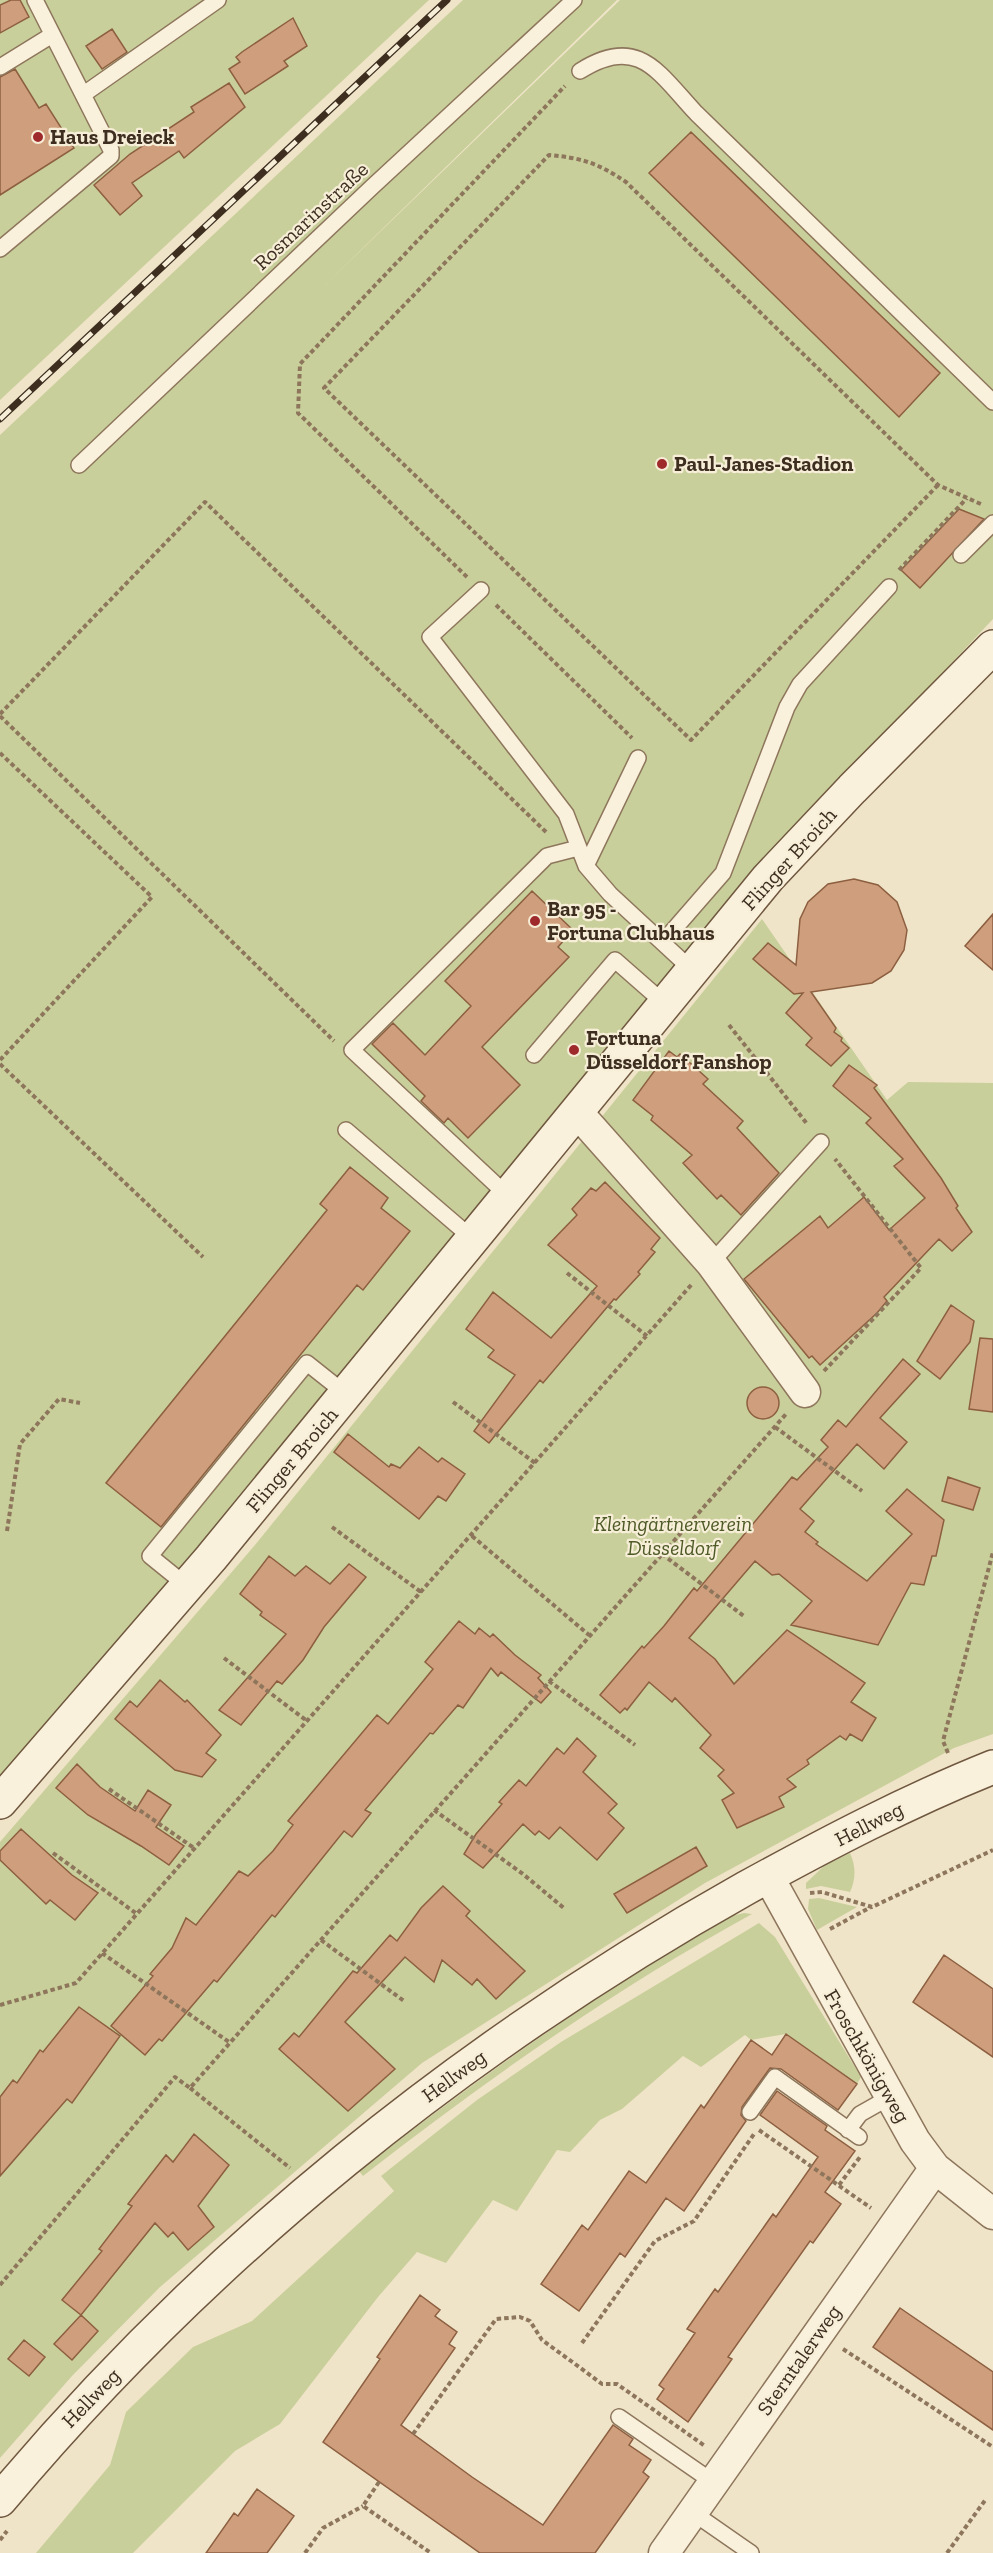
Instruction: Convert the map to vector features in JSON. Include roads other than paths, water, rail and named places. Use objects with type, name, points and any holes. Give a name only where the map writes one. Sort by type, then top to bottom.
[{"type":"street","name":"Flinger Broich","points":[[0,1802],[187,1586],[768,878],[852,789],[993,647]]},
{"type":"street","points":[[577,1112],[711,1263],[805,1392]]},
{"type":"street","name":"Hellweg","points":[[7,2512],[76,2413],[184,2306],[292,2204],[364,2144],[470,2063],[606,1971],[768,1876],[927,1795],[993,1767]]},
{"type":"street","name":"Froschkönigweg","points":[[768,1876],[803,1944],[890,2097],[935,2168],[993,2214]]},
{"type":"street","name":"Sterntalerweg","points":[[664,2553],[894,2223],[935,2168]]},
{"type":"lane","points":[[0,249],[111,156],[111,150],[84,94],[35,0]]},
{"type":"lane","points":[[84,94],[218,0]]},
{"type":"lane","name":"Rosmarinstraße","points":[[79,465],[372,187],[574,0]]},
{"type":"lane","points":[[0,67],[52,35]]},
{"type":"lane","points":[[580,71],[600,58],[623,54],[637,58],[658,72],[696,113],[993,402]]},
{"type":"lane","points":[[961,555],[993,523]]},
{"type":"lane","points":[[663,942],[723,873],[787,707],[800,684],[890,586]]},
{"type":"lane","points":[[481,590],[430,637],[566,814],[586,866],[610,894],[692,970]]},
{"type":"lane","points":[[586,866],[638,758]]},
{"type":"lane","points":[[508,1196],[352,1050],[547,856],[578,848]]},
{"type":"lane","points":[[534,1055],[615,960],[664,1004]]},
{"type":"lane","points":[[346,1130],[473,1239]]},
{"type":"lane","points":[[711,1263],[821,1142]]},
{"type":"lane","points":[[187,1586],[150,1556],[307,1363],[346,1394]]},
{"type":"lane","points":[[750,2112],[775,2077],[854,2134],[860,2114],[890,2097]]},
{"type":"lane","points":[[619,2417],[721,2472]]},
{"type":"lane","points":[[692,2512],[751,2553]]},
{"type":"railway","points":[[0,419],[447,0]]},
{"type":"place","name":"Haus Dreieck","points":[[38,137]]},
{"type":"place","name":"Paul-Janes-Stadion","points":[[662,464]]},
{"type":"place","name":"Bar 95 - Fortuna Clubhaus","points":[[535,921]]},
{"type":"place","name":"Fortuna Düsseldorf Fanshop","points":[[574,1050]]},
{"type":"park label","name":"Kleingärtnerverein Düsseldorf","points":[[673,1536]]}]
